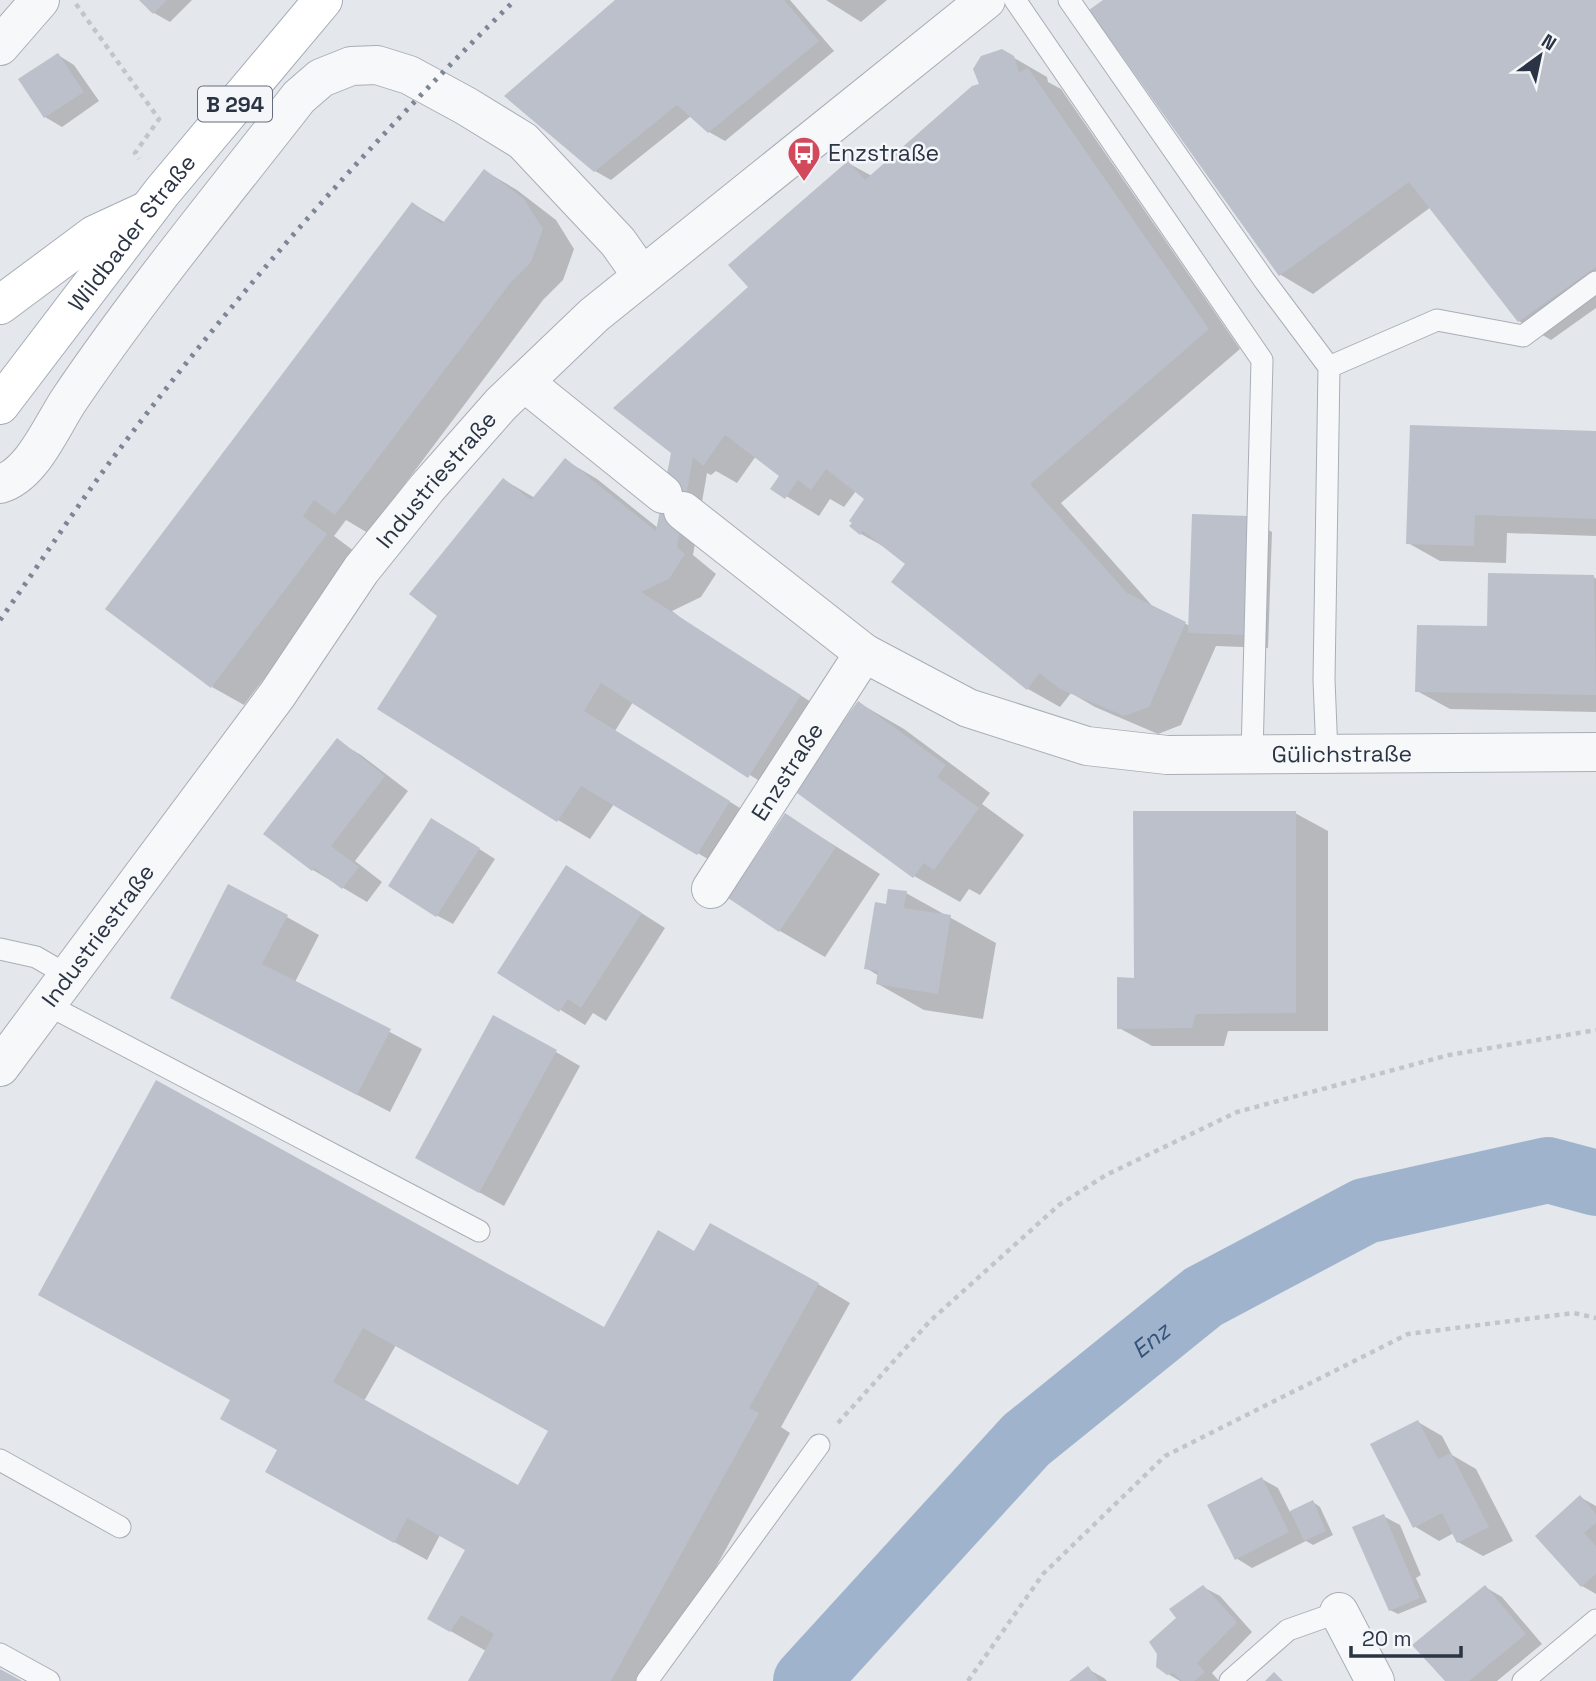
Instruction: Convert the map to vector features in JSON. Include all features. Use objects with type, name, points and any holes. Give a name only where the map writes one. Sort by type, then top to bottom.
[{"type":"main road","name":"Wildbader Straße","points":[[0,405],[148,210],[323,0]]},
{"type":"main road","points":[[0,305],[94,235],[148,210]]},
{"type":"street","points":[[0,46],[40,0]]},
{"type":"street","name":"Industriestraße","points":[[0,1067],[277,695],[361,570],[427,488],[501,404],[594,315],[986,0]]},
{"type":"street","points":[[0,484],[25,470],[109,341],[299,97],[321,78],[351,66],[376,65],[409,75],[523,141],[618,242],[642,276]]},
{"type":"street","points":[[524,382],[864,653]]},
{"type":"street","name":"Gülichstraße","points":[[864,653],[968,708],[1087,746],[1167,755],[1596,752]]},
{"type":"street","name":"Enzstraße","points":[[711,889],[864,653]]},
{"type":"street","points":[[1339,1612],[1375,1681]]},
{"type":"lane","points":[[1014,0],[1262,360],[1252,755]]},
{"type":"lane","points":[[1069,0],[1256,268],[1329,367],[1324,680],[1327,754]]},
{"type":"lane","points":[[1329,367],[1437,320],[1524,336],[1596,282]]},
{"type":"lane","points":[[0,949],[36,957],[56,989],[479,1231]]},
{"type":"lane","points":[[647,1681],[819,1445]]},
{"type":"lane","points":[[0,1460],[120,1527]]},
{"type":"lane","points":[[1230,1681],[1288,1630],[1339,1612]]},
{"type":"lane","points":[[1522,1681],[1596,1620]]},
{"type":"lane","points":[[0,1654],[49,1681]]},
{"type":"path","points":[[74,0],[159,119],[135,153]]},
{"type":"path","points":[[819,1445],[930,1321],[1059,1205],[1106,1175],[1237,1112],[1448,1055],[1596,1030]]},
{"type":"path","points":[[968,1681],[1043,1574],[1165,1456],[1408,1334],[1574,1313],[1596,1318]]},
{"type":"building","points":[[139,0],[167,0],[153,14]]},
{"type":"building","points":[[615,0],[784,0],[819,41],[708,133],[677,105],[594,172],[504,96]]},
{"type":"building","points":[[1103,0],[1596,0],[1596,267],[1518,322],[1409,182],[1279,276],[1089,10]]},
{"type":"building","points":[[1002,49],[1014,56],[1019,72],[1028,68],[1209,329],[1030,484],[1127,593],[1186,622],[1149,707],[1124,716],[1060,689],[1039,673],[1027,690],[891,582],[905,564],[863,531],[860,535],[849,526],[852,523],[849,521],[864,499],[826,469],[811,490],[798,480],[785,499],[770,489],[779,476],[725,435],[703,466],[693,457],[677,547],[685,554],[669,579],[641,592],[801,695],[748,778],[601,683],[584,711],[730,801],[697,855],[581,786],[557,822],[377,709],[437,616],[409,594],[503,478],[531,500],[565,458],[656,531],[671,453],[613,408],[748,287],[728,265],[848,161],[865,180],[972,86],[979,84],[973,69],[981,56]]},
{"type":"building","points":[[58,53],[84,92],[44,118],[18,79]]},
{"type":"building","points":[[484,169],[524,199],[543,229],[531,262],[511,282],[335,515],[314,500],[303,516],[327,534],[211,688],[105,609],[412,202],[442,224]]},
{"type":"building","points":[[1410,425],[1596,431],[1596,519],[1475,515],[1474,546],[1406,544]]},
{"type":"building","points":[[1192,514],[1248,516],[1244,635],[1188,633]]},
{"type":"building","points":[[1488,573],[1594,575],[1596,695],[1415,692],[1417,625],[1487,626]]},
{"type":"building","points":[[858,701],[946,765],[937,777],[979,808],[934,870],[924,863],[913,878],[793,790]]},
{"type":"building","points":[[337,738],[385,776],[331,846],[359,867],[342,889],[314,868],[312,871],[263,834]]},
{"type":"building","points":[[1133,811],[1296,811],[1296,1013],[1196,1014],[1192,1028],[1117,1029],[1117,977],[1134,978]]},
{"type":"building","points":[[785,813],[836,847],[779,932],[728,898]]},
{"type":"building","points":[[431,818],[480,848],[436,917],[388,886]]},
{"type":"building","points":[[566,865],[642,913],[581,1008],[568,999],[559,1012],[497,973]]},
{"type":"building","points":[[228,884],[288,915],[262,964],[391,1029],[357,1095],[170,998]]},
{"type":"building","points":[[888,889],[907,891],[904,908],[951,915],[938,994],[876,984],[878,971],[864,969],[875,902],[886,904]]},
{"type":"building","points":[[493,1015],[557,1050],[479,1193],[415,1158]]},
{"type":"building","points":[[156,1080],[604,1327],[658,1230],[694,1251],[710,1223],[819,1283],[749,1408],[759,1413],[611,1681],[468,1681],[494,1634],[461,1615],[450,1632],[427,1619],[465,1550],[407,1518],[394,1543],[265,1472],[277,1450],[220,1419],[230,1400],[38,1295]],"holes":[[[363,1328],[548,1431],[518,1485],[333,1382]]]},
{"type":"building","points":[[1418,1420],[1438,1459],[1451,1453],[1489,1527],[1457,1543],[1442,1513],[1413,1528],[1370,1444]]},
{"type":"building","points":[[1262,1477],[1289,1532],[1235,1560],[1207,1505]]},
{"type":"building","points":[[1580,1495],[1596,1514],[1596,1523],[1584,1533],[1596,1546],[1596,1574],[1581,1587],[1535,1536]]},
{"type":"building","points":[[1313,1500],[1326,1531],[1304,1541],[1290,1511]]},
{"type":"building","points":[[1384,1514],[1420,1598],[1389,1611],[1352,1527]]},
{"type":"building","points":[[1203,1585],[1237,1622],[1197,1663],[1205,1672],[1194,1681],[1182,1681],[1173,1673],[1167,1675],[1156,1667],[1157,1654],[1149,1642],[1176,1618],[1169,1609]]},
{"type":"building","points":[[1485,1585],[1526,1634],[1469,1681],[1445,1681],[1412,1645]]},
{"type":"building","points":[[1088,1666],[1099,1681],[1069,1681]]},
{"type":"building","points":[[0,1669],[22,1681],[0,1681]]},
{"type":"building","points":[[1274,1672],[1283,1681],[1265,1681]]},
{"type":"waterway","name":"Enz","points":[[806,1681],[1026,1440],[1203,1297],[1365,1211],[1548,1170],[1596,1183]]},
{"type":"railway","points":[[0,620],[103,471],[259,274],[410,107],[515,0]]},
{"type":"place","name":"Enzstraße","points":[[804,183]]}]
